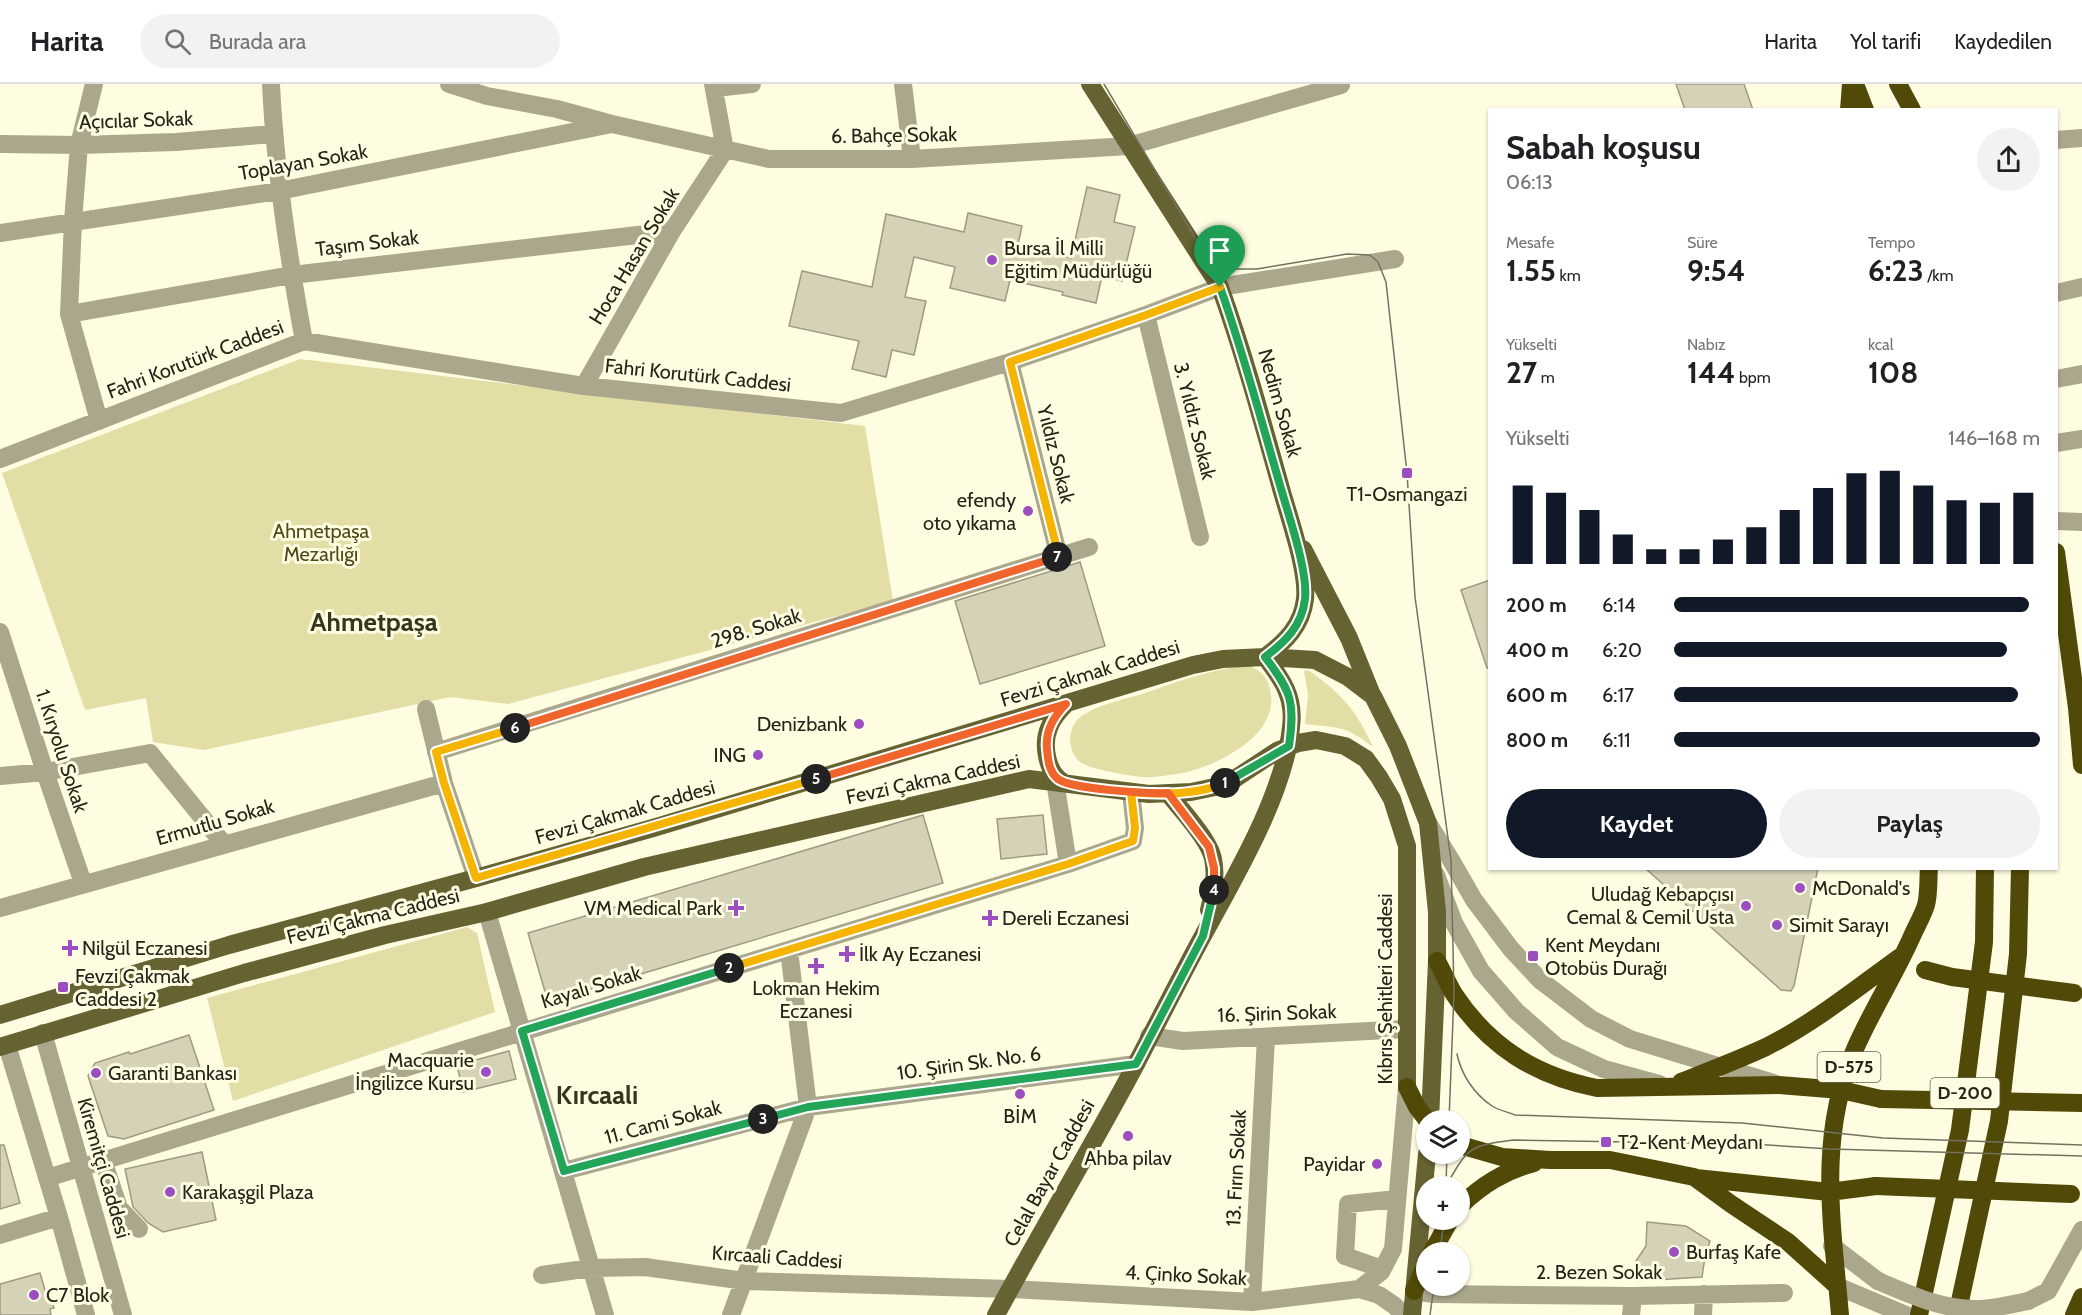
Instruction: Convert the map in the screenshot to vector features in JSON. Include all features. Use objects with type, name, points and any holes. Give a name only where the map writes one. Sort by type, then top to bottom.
[{"type":"highway","points":[[1848,108],[1853,84]]},
{"type":"highway","points":[[1853,84],[1864,108]]},
{"type":"highway","points":[[1891,84],[1900,108]]},
{"type":"highway","points":[[1898,84],[1911,108]]},
{"type":"highway","points":[[1913,84],[1922,108]]},
{"type":"highway","points":[[2058,567],[2077,708],[2082,765]]},
{"type":"highway","name":"D-575","points":[[1829,1192],[1830,1149],[1841,1090],[1855,1049],[1904,954],[1926,905],[1929,870]]},
{"type":"highway","name":"D-200","points":[[1919,1315],[1960,1130],[1984,942],[1985,870]]},
{"type":"highway","name":"D-200","points":[[1957,1315],[1999,1120],[2018,954],[2020,870]]},
{"type":"highway","points":[[1670,1087],[1766,1046],[1788,1034],[1826,1010],[1904,954],[1925,970],[1952,978],[2078,992]]},
{"type":"highway","points":[[1437,961],[1454,993],[1470,1016],[1506,1050],[1528,1066],[1568,1082],[1597,1088],[1779,1085],[1841,1090],[1881,1098],[2082,1103]]},
{"type":"highway","points":[[1407,1087],[1420,1110]]},
{"type":"highway","points":[[1470,1148],[1502,1157],[1610,1160],[1694,1178],[1829,1192],[1876,1186],[2077,1193]]},
{"type":"highway","points":[[1470,1196],[1481,1186],[1518,1167],[1550,1160]]},
{"type":"highway","points":[[1694,1178],[1788,1242],[1837,1286]]},
{"type":"highway","points":[[1829,1192],[1832,1246],[1840,1315]]},
{"type":"highway","points":[[1414,1291],[1416,1287]]},
{"type":"highway","points":[[2074,1315],[2082,1297]]},
{"type":"main road","name":"Nedim Sokak","points":[[1090,84],[1220,287],[1294,532]]},
{"type":"main road","points":[[1265,657],[1283,643],[1294,630],[1301,616],[1305,599],[1305,580],[1294,532]]},
{"type":"main road","points":[[1294,532],[1349,638],[1372,696],[1398,746],[1428,823],[1437,912],[1437,961],[1429,1110]]},
{"type":"main road","name":"Fevzi Çakmak Caddesi","points":[[0,1015],[229,945],[653,828],[1193,665],[1223,659],[1265,657],[1315,660],[1348,677],[1372,696]]},
{"type":"main road","name":"Celal Bayar Caddesi","points":[[996,1315],[1136,1064],[1236,873],[1273,796],[1293,745],[1291,702],[1284,681],[1265,657]]},
{"type":"main road","points":[[1059,782],[1049,764],[1048,730],[1057,713],[1066,704]]},
{"type":"main road","name":"Kıbrıs Şehitleri Caddesi","points":[[1293,745],[1316,740],[1345,746],[1366,759],[1392,800],[1407,846],[1407,1087]]},
{"type":"main road","points":[[1140,793],[1191,792],[1215,787],[1236,778],[1277,751],[1293,745]]},
{"type":"main road","name":"Fevzi Çakma Caddesi","points":[[4,1046],[244,973],[385,935],[487,912],[644,867],[1029,779],[1140,793]]},
{"type":"main road","points":[[1168,793],[1209,847],[1214,868],[1214,891],[1203,936]]},
{"type":"main road","points":[[1412,1315],[1426,1164]]},
{"type":"street","points":[[94,84],[79,146],[69,314],[99,421]]},
{"type":"street","points":[[271,84],[279,191],[304,340]]},
{"type":"street","name":"6. Bahçe Sokak","points":[[448,84],[487,90],[612,124],[769,159],[912,159],[1129,146],[1341,85]]},
{"type":"street","points":[[725,150],[714,86],[752,84]]},
{"type":"street","points":[[903,84],[912,159]]},
{"type":"street","name":"Toplayan Sokak","points":[[0,233],[279,191],[612,124]]},
{"type":"street","name":"Açıcılar Sokak","points":[[0,144],[79,146],[176,142],[273,134]]},
{"type":"street","points":[[2058,140],[2082,138]]},
{"type":"street","name":"Hoca Hasan Sokak","points":[[584,386],[672,231],[725,150]]},
{"type":"street","name":"Taşım Sokak","points":[[69,314],[292,275],[672,231]]},
{"type":"street","name":"Fahri Korutürk Caddesi","points":[[0,459],[304,340],[584,386],[841,413],[1010,362],[1220,287],[1395,259]]},
{"type":"street","points":[[2058,293],[2082,287]]},
{"type":"street","name":"3. Yıldız Sokak","points":[[1146,315],[1200,537]]},
{"type":"street","name":"Yıldız Sokak","points":[[1010,362],[1059,557]]},
{"type":"street","points":[[2058,379],[2082,374]]},
{"type":"street","points":[[2058,443],[2082,439]]},
{"type":"street","points":[[2058,521],[2082,522]]},
{"type":"street","name":"298. Sokak","points":[[436,752],[1089,547]]},
{"type":"street","name":"1. Kıryolu Sokak","points":[[0,632],[83,883]]},
{"type":"street","points":[[426,709],[444,783],[476,878]]},
{"type":"street","points":[[0,776],[45,772],[150,753],[223,843]]},
{"type":"street","points":[[1059,782],[1068,864]]},
{"type":"street","name":"Ermutlu Sokak","points":[[0,908],[223,843],[444,783]]},
{"type":"street","name":"Kayalı Sokak","points":[[48,1178],[1068,864],[1133,841],[1140,793]]},
{"type":"street","points":[[1428,823],[1474,900],[1511,949],[1540,980],[1591,1018],[1630,1039],[1779,1085]]},
{"type":"street","points":[[1431,861],[1454,923],[1481,971],[1516,1011],[1557,1047],[1604,1069],[1670,1087]]},
{"type":"street","points":[[487,912],[605,1315]]},
{"type":"street","points":[[731,1315],[808,1107],[789,950]]},
{"type":"street","name":"16. Şirin Sokak","points":[[1149,1036],[1183,1041],[1407,1029]]},
{"type":"street","name":"Kiremitçi Caddesi","points":[[43,1033],[123,1315]]},
{"type":"street","name":"13. Fırın Sokak","points":[[1252,1302],[1266,1037]]},
{"type":"street","points":[[4,1046],[48,1178],[86,1315]]},
{"type":"street","name":"10. Şirin Sk. No. 6","points":[[808,1107],[1136,1064]]},
{"type":"street","name":"Kıbrıs Şehitleri Caddesi","points":[[1359,1289],[1382,1269],[1393,1249],[1407,1087]]},
{"type":"street","name":"11. Cami Sokak","points":[[564,1171],[808,1107]]},
{"type":"street","points":[[103,1160],[119,1208],[139,1229]]},
{"type":"street","points":[[1382,1269],[1345,1256],[1348,1204],[1397,1199]]},
{"type":"street","points":[[0,1235],[59,1217]]},
{"type":"street","points":[[1832,1246],[1878,1281],[1932,1302],[1977,1309],[2032,1308],[2048,1291],[2082,1230]]},
{"type":"street","name":"Kırcaali Caddesi","points":[[542,1275],[591,1268],[645,1267],[745,1281],[1010,1289]]},
{"type":"street","points":[[1837,1286],[1906,1315]]},
{"type":"street","name":"4. Çinko Sokak","points":[[1010,1289],[1198,1307],[1359,1289]]},
{"type":"street","points":[[1359,1289],[1379,1295],[1403,1315]]},
{"type":"street","name":"2. Bezen Sokak","points":[[1414,1291],[1433,1294],[1633,1296],[1784,1293]]},
{"type":"street","points":[[1703,1315],[1704,1294]]},
{"type":"street","points":[[1631,1315],[1633,1296]]},
{"type":"green space","name":"Ahmetpaşa Mezarlığı","points":[[300,359],[865,426],[893,601],[508,704],[450,697],[204,750],[153,742],[146,698],[85,710],[2,473]]},
{"type":"green space","points":[[1248,665],[1258,670],[1269,684],[1270,711],[1263,726],[1251,739],[1236,751],[1219,760],[1184,773],[1145,777],[1120,774],[1085,765],[1078,760],[1071,748],[1072,728],[1078,719],[1089,711],[1193,677]]},
{"type":"green space","points":[[1308,670],[1346,703],[1361,723],[1373,747],[1348,731],[1305,724],[1308,695],[1304,671]]},
{"type":"green space","points":[[467,927],[477,933],[495,1012],[233,1101],[207,998]]},
{"type":"building","points":[[1676,84],[1744,84],[1752,108],[1684,108]]},
{"type":"building","points":[[1087,187],[1120,195],[1114,222],[1135,227],[1122,281],[1102,276],[1096,303],[1062,295],[1063,292],[1010,280],[1005,301],[950,288],[955,267],[914,257],[905,297],[926,301],[914,355],[892,350],[886,377],[852,369],[859,341],[789,326],[802,271],[872,287],[886,214],[964,232],[968,213],[1022,226],[1018,245],[1071,258]]},
{"type":"building","points":[[1080,562],[1105,646],[980,684],[955,601]]},
{"type":"building","points":[[1488,581],[1488,668],[1487,668],[1461,590]]},
{"type":"building","name":"VM Medical Park","points":[[923,815],[943,883],[548,1002],[528,933]]},
{"type":"building","points":[[1043,815],[1047,854],[1001,859],[997,819]]},
{"type":"building","points":[[1647,870],[1818,870],[1794,986],[1791,991],[1781,990]]},
{"type":"building","points":[[189,1035],[214,1110],[124,1139],[108,1136],[88,1076],[95,1063]]},
{"type":"building","name":"Macquarie İngilizce Kursu","points":[[509,1051],[516,1079],[463,1092],[457,1065]]},
{"type":"building","points":[[0,1145],[4,1145],[20,1203],[0,1209]]},
{"type":"building","name":"Karakaşgil Plaza","points":[[202,1152],[216,1220],[163,1232],[148,1223],[133,1207],[125,1169]]},
{"type":"building","name":"Burfaş Kafe","points":[[1647,1222],[1686,1226],[1710,1241],[1702,1277],[1640,1281],[1636,1261],[1646,1246]]},
{"type":"building","name":"C7 Blok","points":[[40,1273],[45,1290],[49,1289],[54,1308],[50,1309],[51,1315],[0,1315],[0,1284]]},
{"type":"tram line","points":[[1104,84],[1201,248],[1214,261],[1235,269],[1257,269],[1347,254],[1370,255],[1378,262],[1386,282],[1407,473],[1415,597],[1451,860],[1454,993],[1449,1110]]},
{"type":"tram line","points":[[1457,1054],[1465,1076],[1474,1090],[1494,1107],[1515,1115],[1742,1123],[1883,1138],[2082,1145]]},
{"type":"tram line","points":[[1452,1176],[1471,1151],[1487,1144],[1513,1140],[1751,1144],[1830,1149],[2082,1156]]},
{"type":"tram line","points":[[1446,1176],[1447,1164]]},
{"type":"tram line","points":[[1441,1242],[1443,1230]]},
{"type":"tram line","points":[[1430,1315],[1433,1296]]},
{"type":"place","name":"Bursa İl Milli Eğitim Müdürlüğü","points":[[992,260]]},
{"type":"place","name":"T1-Osmangazi","points":[[1407,473]]},
{"type":"place","name":"efendy oto yıkama","points":[[1028,511]]},
{"type":"place","name":"Denizbank","points":[[859,724]]},
{"type":"place","name":"ING","points":[[758,755]]},
{"type":"place","name":"McDonald's","points":[[1800,888]]},
{"type":"place","name":"Uludağ Kebapçısı Cemal & Cemil Usta","points":[[1746,906]]},
{"type":"place","name":"VM Medical Park","points":[[736,908]]},
{"type":"place","name":"Dereli Eczanesi","points":[[990,918]]},
{"type":"place","name":"Simit Sarayı","points":[[1777,925]]},
{"type":"place","name":"Nilgül Eczanesi","points":[[70,948]]},
{"type":"place","name":"İlk Ay Eczanesi","points":[[847,954]]},
{"type":"place","name":"Kent Meydanı Otobüs Durağı","points":[[1533,956]]},
{"type":"place","name":"Lokman Hekim Eczanesi","points":[[816,966]]},
{"type":"place","name":"Fevzi Çakmak Caddesi 2","points":[[63,987]]},
{"type":"place","name":"Macquarie İngilizce Kursu","points":[[486,1072]]},
{"type":"place","name":"Garanti Bankası","points":[[96,1073]]},
{"type":"place","name":"BİM","points":[[1020,1094]]},
{"type":"place","name":"Ahba pilav","points":[[1128,1136]]},
{"type":"place","name":"T2-Kent Meydanı","points":[[1606,1142]]},
{"type":"place","name":"Payidar","points":[[1377,1164]]},
{"type":"place","name":"Karakaşgil Plaza","points":[[170,1192]]},
{"type":"place","name":"Burfaş Kafe","points":[[1674,1252]]},
{"type":"place","name":"C7 Blok","points":[[34,1295]]},
{"type":"district","name":"Ahmetpaşa","points":[[374,622]]},
{"type":"district","name":"Kırcaali","points":[[597,1095]]},
{"type":"route","points":[[1220,287],[1010,362],[1059,557],[436,752],[476,878],[653,828],[1066,704],[1057,713],[1048,730],[1049,764],[1056,778],[1063,782],[1095,788],[1131,792],[1149,794],[1168,793],[1209,847],[1214,868],[1214,891],[1203,936],[1136,1064],[808,1107],[564,1171],[522,1031],[1118,847],[1133,841],[1135,828],[1131,792],[1149,794],[1168,793],[1191,792],[1215,787],[1236,778],[1277,751],[1289,746],[1292,724],[1291,702],[1284,681],[1265,657],[1283,643],[1294,630],[1301,616],[1305,599],[1305,580],[1294,532],[1220,287]]}]
